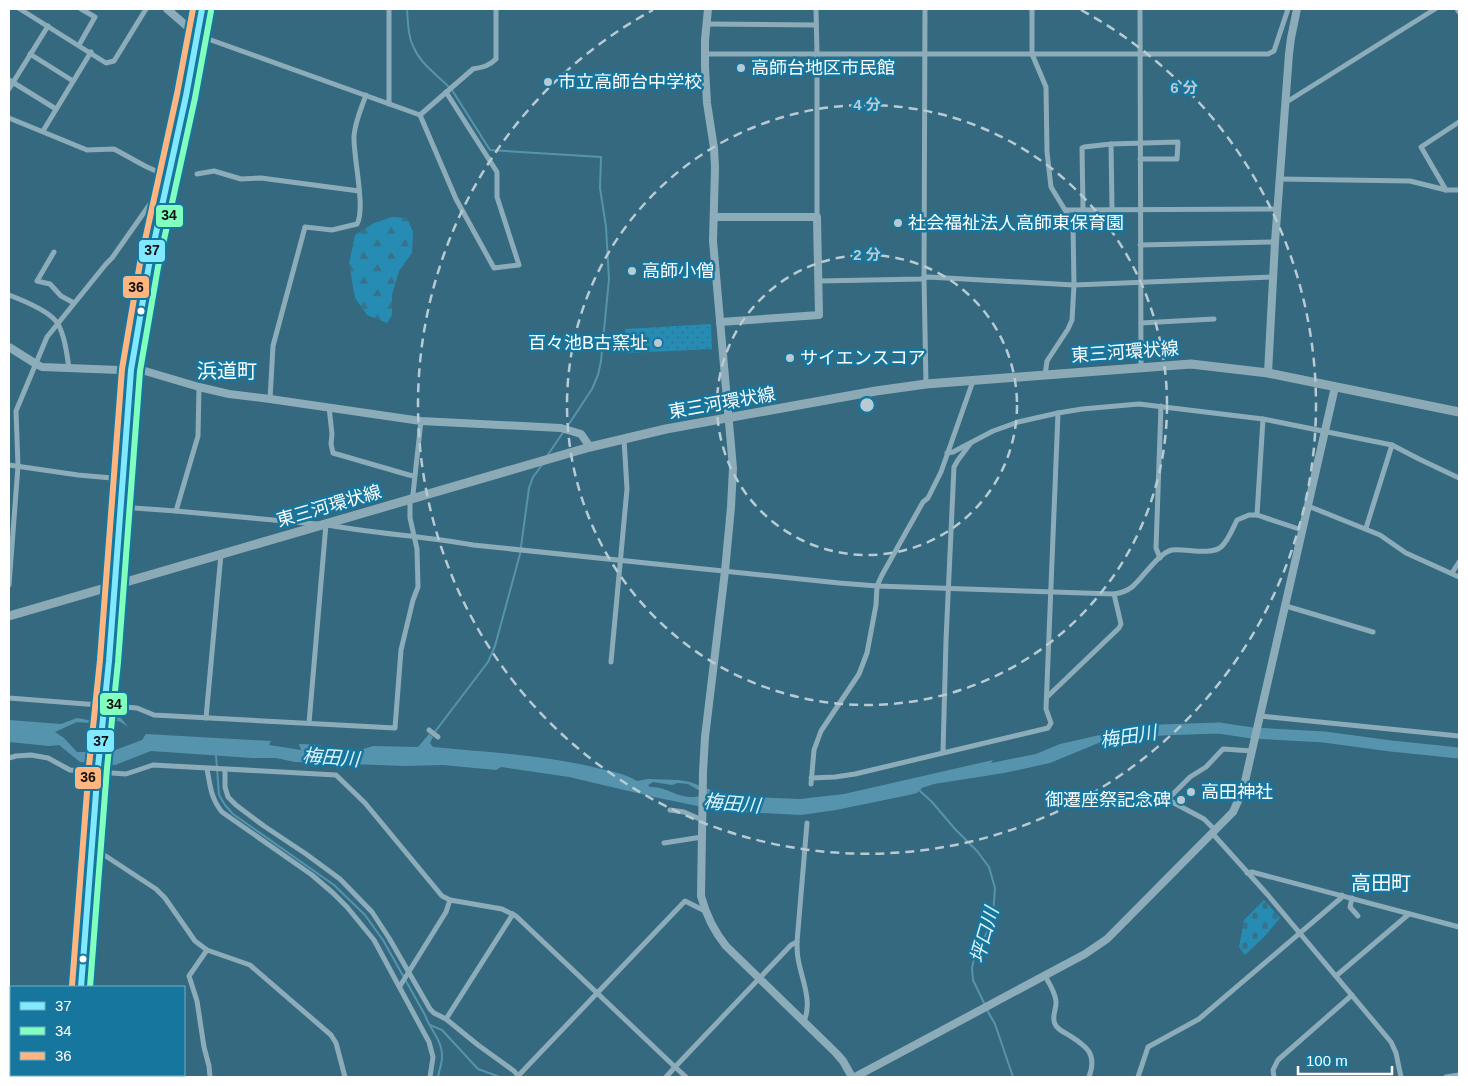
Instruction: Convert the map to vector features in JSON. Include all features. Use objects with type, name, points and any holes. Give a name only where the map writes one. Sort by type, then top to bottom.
[{"type":"main road","points":[[81,986],[97,769],[109,661],[131,370],[149,265],[167,188],[202,9]]},
{"type":"main road","name":"東三河環状線","points":[[9,616],[590,447],[666,429],[867,392],[926,384],[1191,364],[1268,373],[1459,412]]},
{"type":"street","points":[[20,9],[106,63],[114,62],[146,9]]},
{"type":"street","points":[[79,45],[95,17],[82,9]]},
{"type":"street","points":[[168,9],[197,35],[420,115],[456,199],[494,268],[518,265],[497,197],[497,172],[446,92]]},
{"type":"street","points":[[389,9],[389,104]]},
{"type":"street","points":[[420,115],[473,69],[490,64],[496,59],[496,9]]},
{"type":"street","points":[[708,9],[705,54],[706,89],[715,168],[714,251],[733,468],[733,487],[705,737],[700,885],[705,911],[719,937],[836,1053],[853,1077],[1045,976],[1085,954],[1107,939],[1233,812],[1243,790],[1335,387]]},
{"type":"street","points":[[720,322],[819,315],[816,9]]},
{"type":"street","points":[[925,9],[924,278],[926,384]]},
{"type":"street","points":[[1032,9],[1032,54],[1046,87],[1047,152],[1051,187],[1073,225],[1074,285],[1072,320],[1046,361],[1046,375]]},
{"type":"street","points":[[1140,9],[1141,368]]},
{"type":"street","points":[[705,54],[1268,54],[1274,51],[1288,9]]},
{"type":"street","points":[[1268,373],[1275,242],[1290,38],[1298,9]]},
{"type":"street","points":[[1285,103],[1435,9]]},
{"type":"street","points":[[707,24],[816,25]]},
{"type":"street","points":[[9,89],[11,81],[48,26]]},
{"type":"street","points":[[43,131],[91,52]]},
{"type":"street","points":[[30,54],[73,81]]},
{"type":"street","points":[[11,81],[56,109]]},
{"type":"street","points":[[270,399],[272,346],[305,227],[332,230],[357,224],[360,219],[354,137],[357,121],[366,95]]},
{"type":"street","points":[[9,118],[87,150],[114,149],[169,177]]},
{"type":"street","points":[[1446,190],[1420,147],[1459,122]]},
{"type":"street","points":[[1083,209],[1082,148],[1140,142],[1178,142],[1177,159],[1140,159]]},
{"type":"street","points":[[1111,144],[1112,208]]},
{"type":"street","points":[[196,174],[214,171],[241,179],[261,178],[359,190]]},
{"type":"street","points":[[1280,179],[1410,181],[1446,190],[1459,190]]},
{"type":"street","points":[[9,585],[18,466],[16,411],[47,337],[112,258],[155,198],[167,188]]},
{"type":"street","points":[[1066,210],[1112,208],[1278,209]]},
{"type":"street","points":[[714,217],[817,217]]},
{"type":"street","points":[[1140,245],[1275,242]]},
{"type":"street","points":[[54,252],[37,281],[50,284],[61,296],[74,303]]},
{"type":"street","points":[[819,281],[924,278],[1074,285],[1274,277]]},
{"type":"street","points":[[9,295],[43,311],[56,320],[64,340],[69,368]]},
{"type":"street","points":[[1141,323],[1214,319]]},
{"type":"street","points":[[9,347],[42,366],[145,371],[229,394],[421,421],[561,428],[580,434],[590,447]]},
{"type":"street","points":[[974,380],[941,472],[928,498],[923,502],[876,586],[876,605],[867,653],[859,674],[821,731],[814,750],[811,781],[855,774],[1048,728],[1051,723],[1046,709],[1058,412]]},
{"type":"street","points":[[176,511],[198,436],[199,387]]},
{"type":"street","points":[[947,453],[953,452],[993,431],[1018,422],[1058,412],[1139,404],[1263,419],[1392,445],[1459,478]]},
{"type":"street","points":[[1160,558],[1156,548],[1161,406]]},
{"type":"street","points":[[329,407],[332,453],[414,476]]},
{"type":"street","points":[[1257,516],[1263,419]]},
{"type":"street","points":[[9,698],[104,709],[137,708],[154,715],[395,728],[401,650],[418,587],[417,549],[410,518],[410,500],[421,421]]},
{"type":"street","points":[[611,662],[622,560],[627,489],[624,439]]},
{"type":"street","points":[[943,752],[954,468],[972,442]]},
{"type":"street","points":[[1366,528],[1392,445]]},
{"type":"street","points":[[9,465],[78,475],[123,479]]},
{"type":"street","points":[[1308,506],[1366,528],[1406,553],[1459,577]]},
{"type":"street","points":[[120,507],[326,524],[525,550],[876,586],[1114,594],[1132,588],[1170,550],[1217,550],[1222,546],[1237,520],[1249,515],[1302,530]]},
{"type":"street","points":[[309,723],[326,524]]},
{"type":"street","points":[[206,718],[221,554]]},
{"type":"street","points":[[1452,573],[1459,562]]},
{"type":"street","points":[[1047,697],[1119,628],[1121,624],[1114,594]]},
{"type":"street","points":[[1286,606],[1372,632]]},
{"type":"street","points":[[1260,716],[1459,736]]},
{"type":"street","points":[[429,730],[438,737]]},
{"type":"street","points":[[1252,751],[1223,749],[1206,768],[1190,776],[1170,797],[1171,801],[1204,819],[1247,873],[1352,995],[1391,1042],[1396,1053],[1401,1077]]},
{"type":"street","points":[[9,758],[16,756],[48,758],[70,770],[97,769],[126,774],[153,765],[336,775],[364,803],[442,896],[450,900],[502,909],[513,914],[686,1077]]},
{"type":"street","points":[[207,769],[213,798],[222,812],[334,893],[374,940],[429,1042],[433,1057],[430,1077]]},
{"type":"street","points":[[220,770],[228,797],[236,805],[340,879],[372,912],[430,1009],[446,1019],[478,1046],[514,1071],[519,1077],[685,901],[705,911]]},
{"type":"street","points":[[670,810],[684,812],[702,820]]},
{"type":"street","points":[[804,1021],[807,994],[796,942],[807,823]]},
{"type":"street","points":[[664,843],[702,837]]},
{"type":"street","points":[[92,846],[156,889],[165,898],[195,941],[207,950],[250,965],[330,1035],[336,1043],[345,1077]]},
{"type":"street","points":[[1247,873],[1252,872],[1459,927]]},
{"type":"street","points":[[1138,1077],[1148,1047],[1199,1019],[1342,896]]},
{"type":"street","points":[[1352,898],[1350,907],[1358,916]]},
{"type":"street","points":[[400,986],[446,912],[450,900]]},
{"type":"street","points":[[446,1019],[513,914]]},
{"type":"street","points":[[1336,976],[1409,914]]},
{"type":"street","points":[[666,1077],[791,945],[796,942]]},
{"type":"street","points":[[207,950],[189,976],[198,1001],[210,1077]]},
{"type":"street","points":[[1045,976],[1057,1003],[1054,1024],[1084,1045],[1090,1052],[1092,1069],[1089,1077]]},
{"type":"street","points":[[1274,1077],[1273,1070],[1278,1060],[1352,995]]},
{"type":"street","points":[[1446,1077],[1459,1075]]},
{"type":"green space","points":[[392,217],[407,218],[413,232],[412,253],[399,271],[392,295],[392,315],[387,323],[367,315],[355,298],[349,264],[355,235],[374,223]]},
{"type":"green space","points":[[711,324],[712,349],[627,353],[625,329]]},
{"type":"green space","points":[[1264,900],[1280,918],[1245,955],[1239,947],[1244,920]]},
{"type":"water","points":[[77,718],[88,720],[121,718],[128,727],[119,721],[77,722],[55,732],[64,738],[77,752],[110,752],[142,740],[146,734],[271,741],[269,745],[301,750],[299,744],[322,745],[316,747],[357,751],[373,746],[418,747],[429,734],[433,737],[430,743],[433,747],[513,754],[573,763],[616,772],[637,781],[648,779],[679,780],[716,792],[745,797],[800,799],[844,794],[993,760],[991,763],[1036,754],[1060,744],[1131,728],[1141,728],[1143,737],[1127,741],[1101,742],[1050,763],[1004,773],[934,784],[909,795],[801,815],[739,812],[707,808],[569,777],[501,767],[496,770],[443,765],[405,766],[295,762],[276,758],[151,751],[115,765],[80,762],[59,745],[49,746],[9,742],[9,720],[61,724]],"holes":[[[653,782],[672,785],[678,783],[688,784],[705,794],[687,797],[648,785]]]},
{"type":"waterway","points":[[407,9],[409,34],[417,54],[449,87]]},
{"type":"waterway","points":[[452,90],[490,150],[601,157],[600,188],[606,227],[609,279],[601,361],[592,389],[567,427]]},
{"type":"waterway","points":[[547,456],[564,431]]},
{"type":"waterway","points":[[434,733],[488,662],[495,646],[520,554],[529,488],[533,477],[542,465]]},
{"type":"waterway","name":"梅田川","points":[[1128,734],[1161,730],[1219,728],[1252,733],[1324,737],[1459,753]]},
{"type":"waterway","points":[[216,755],[219,795],[233,814],[334,885],[365,915],[383,940],[438,1041],[442,1051],[438,1077]]},
{"type":"waterway","name":"坪口川","points":[[919,790],[977,851],[989,867],[995,888],[993,915],[972,968],[973,980],[985,1005]]},
{"type":"waterway","name":"坪口川","points":[[987,1010],[995,1024],[1013,1077]]},
{"type":"waterway","points":[[430,1025],[442,1030],[478,1069],[500,1077]]},
{"type":"transit line","name":"36","points":[[72,986],[89,766],[100,660],[122,369],[140,263],[177,94],[193,9]]},
{"type":"transit line","name":"37","points":[[81,986],[98,767],[109,661],[131,370],[149,265],[186,96],[202,9]]},
{"type":"transit line","name":"34","points":[[90,986],[107,768],[118,662],[140,371],[158,267],[195,98],[211,11]]},
{"type":"place","name":"高師台地区市民館","points":[[741,68]]},
{"type":"place","name":"市立高師台中学校","points":[[548,82]]},
{"type":"place","name":"社会福祉法人高師東保育園","points":[[898,223]]},
{"type":"place","name":"高師小僧","points":[[632,271]]},
{"type":"place","name":"百々池B古窯址","points":[[658,343]]},
{"type":"place","name":"サイエンスコア","points":[[790,358]]},
{"type":"place","name":"高田神社","points":[[1191,792]]},
{"type":"place","name":"御遷座祭記念碑","points":[[1181,800]]},
{"type":"district","name":"浜道町","points":[[227,371]]},
{"type":"district","name":"高田町","points":[[1381,883]]}]
